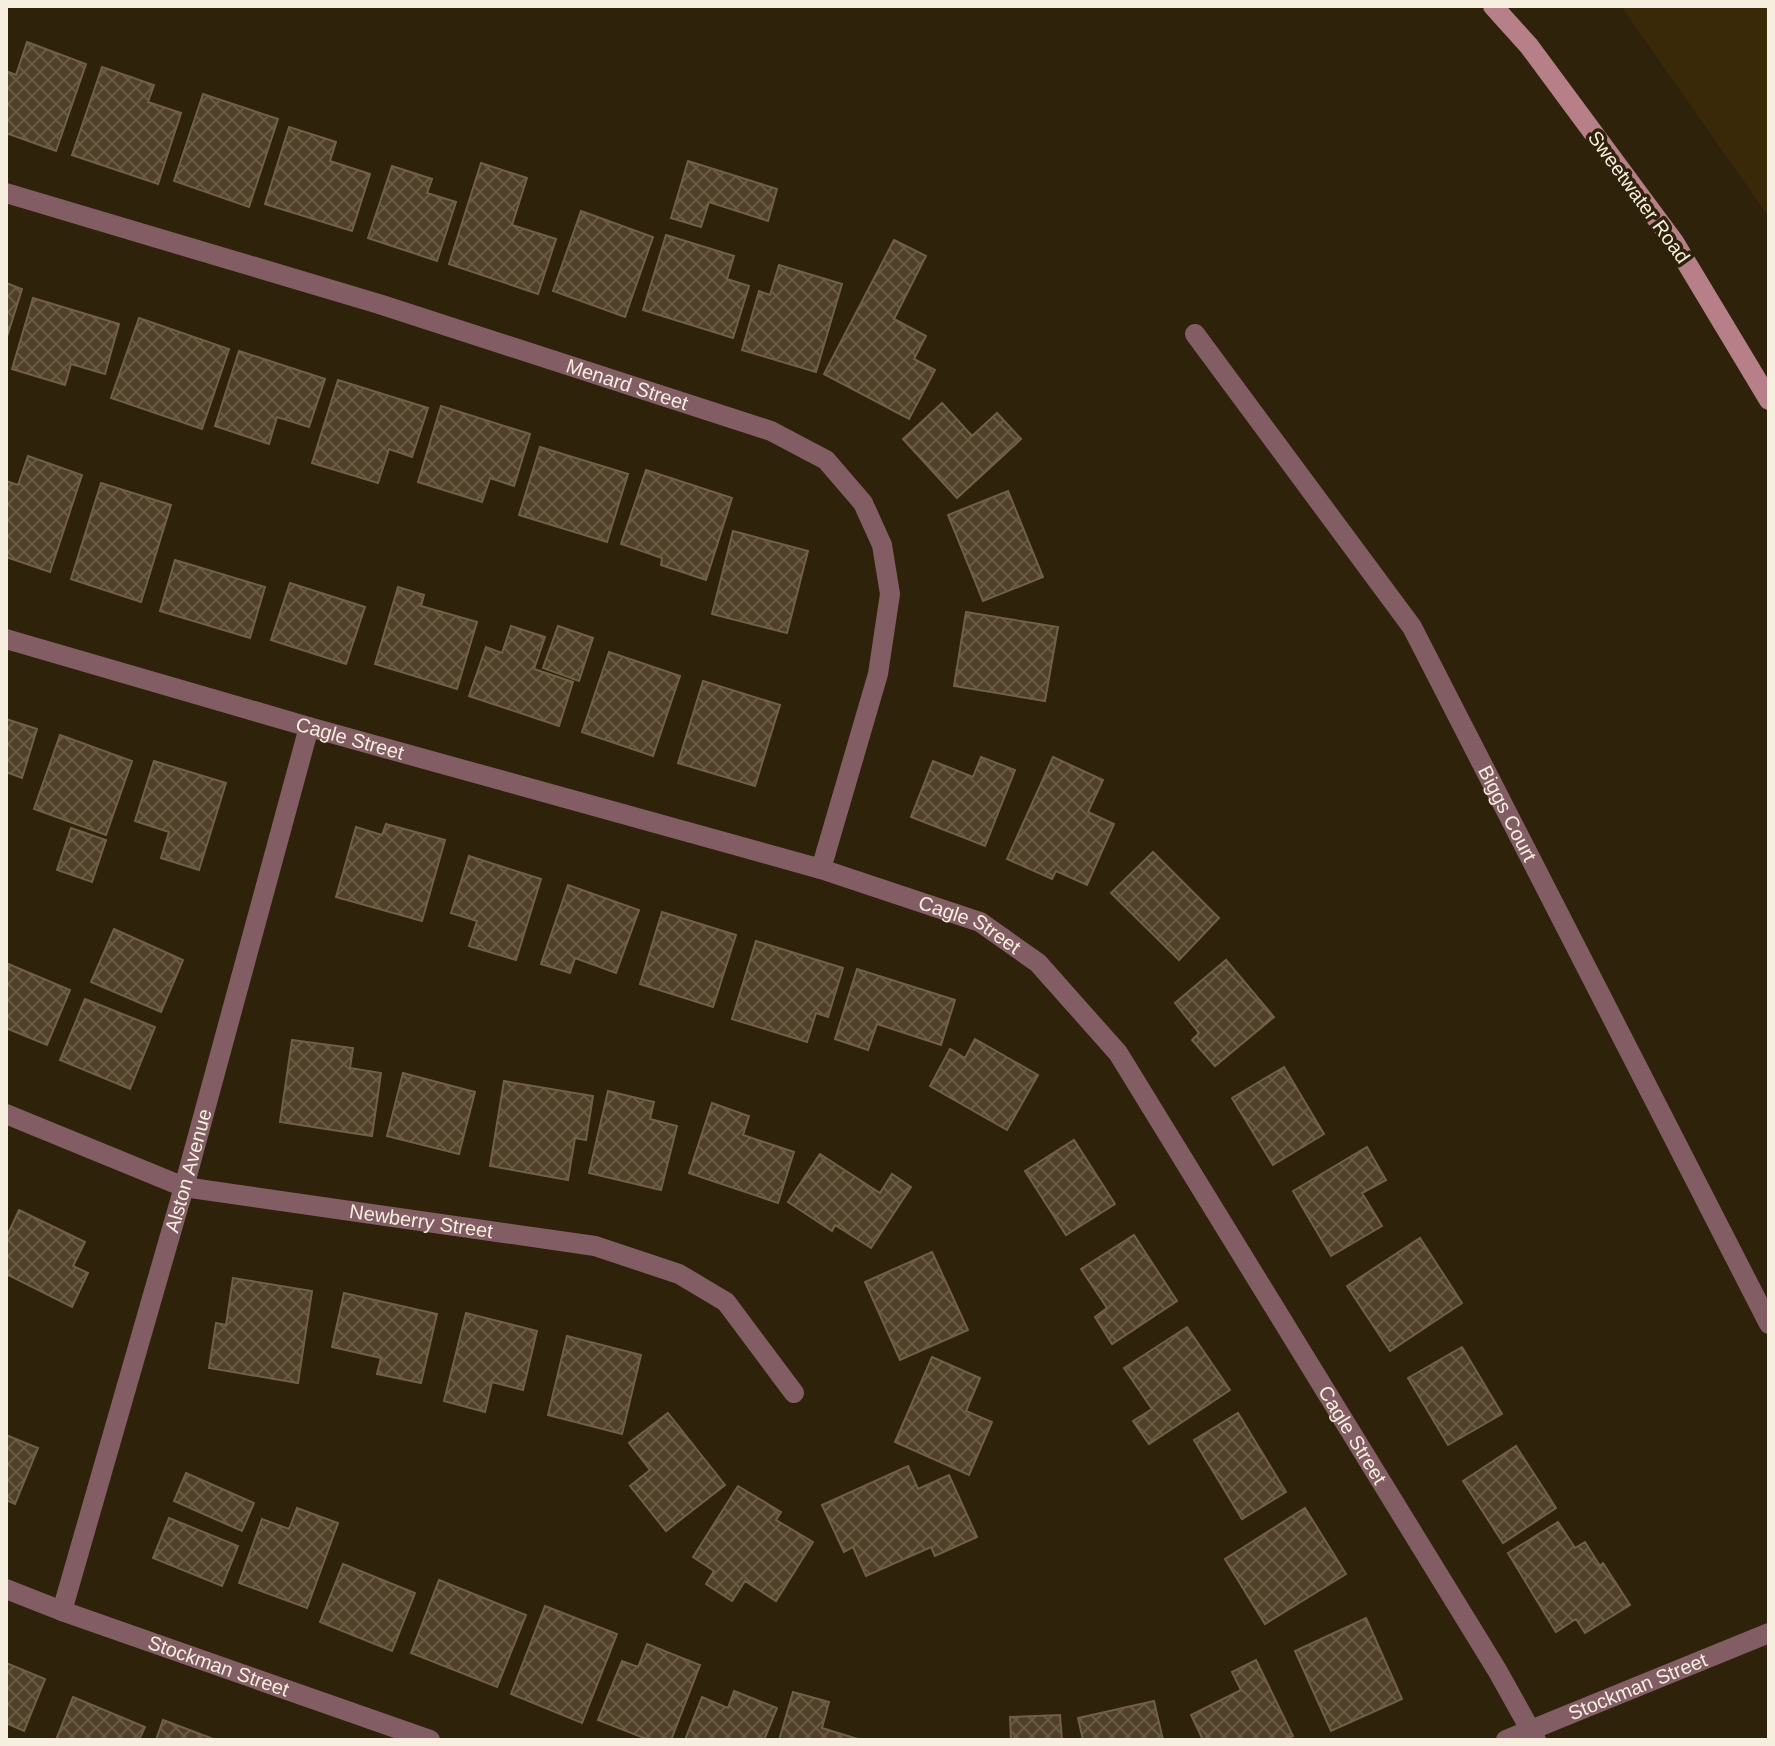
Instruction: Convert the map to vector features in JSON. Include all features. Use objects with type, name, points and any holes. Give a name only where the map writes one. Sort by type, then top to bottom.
[{"type":"main road","name":"Sweetwater Road","points":[[1493,6],[1529,46],[1674,242],[1769,400]]},
{"type":"street","name":"Menard Street","points":[[6,193],[379,304],[756,426],[826,460],[863,503],[882,545],[890,594],[878,674],[821,869]]},
{"type":"street","name":"Biggs Court","points":[[1195,334],[1412,627],[1769,1324]]},
{"type":"street","name":"Cagle Street","points":[[6,639],[821,869],[980,922],[1038,963],[1118,1053],[1534,1734]]},
{"type":"street","name":"Alston Avenue","points":[[62,1611],[184,1187],[309,727]]},
{"type":"street","name":"Newberry Street","points":[[6,1114],[184,1187],[595,1246],[679,1274],[726,1302],[794,1393]]},
{"type":"street","name":"Stockman Street","points":[[6,1589],[430,1740]]},
{"type":"street","name":"Stockman Street","points":[[1506,1740],[1534,1734],[1769,1633]]},
{"type":"shaded area","points":[[1621,6],[1769,6],[1769,217]]},
{"type":"building","points":[[27,42],[86,64],[56,151],[6,133],[6,71],[16,75]]},
{"type":"building","points":[[102,67],[154,85],[148,102],[181,113],[158,184],[72,155]]},
{"type":"building","points":[[203,94],[278,119],[249,207],[174,181]]},
{"type":"building","points":[[289,127],[336,142],[330,161],[370,174],[352,231],[265,204]]},
{"type":"building","points":[[688,161],[777,189],[768,221],[709,202],[701,227],[671,218]]},
{"type":"building","points":[[481,163],[527,178],[512,225],[556,239],[538,294],[449,264]]},
{"type":"building","points":[[392,166],[432,179],[427,193],[456,202],[437,261],[368,238]]},
{"type":"building","points":[[581,211],[653,237],[625,317],[553,291]]},
{"type":"building","points":[[666,235],[734,256],[727,279],[749,286],[733,338],[643,310]]},
{"type":"building","points":[[894,240],[926,256],[894,319],[926,336],[914,359],[935,370],[909,419],[824,374]]},
{"type":"building","points":[[779,265],[842,284],[816,372],[742,350],[759,291],[770,295]]},
{"type":"building","points":[[6,283],[22,289],[6,340]]},
{"type":"building","points":[[33,298],[119,324],[105,374],[71,364],[65,385],[12,369]]},
{"type":"building","points":[[139,318],[229,349],[202,429],[111,398]]},
{"type":"building","points":[[239,351],[325,379],[309,427],[277,417],[269,444],[215,426]]},
{"type":"building","points":[[338,380],[428,408],[412,457],[389,449],[378,483],[312,463]]},
{"type":"building","points":[[942,403],[972,436],[997,413],[1021,439],[957,498],[903,439]]},
{"type":"building","points":[[441,406],[530,434],[514,486],[490,478],[482,502],[418,482]]},
{"type":"building","points":[[540,447],[628,474],[607,542],[519,515]]},
{"type":"building","points":[[28,456],[82,475],[50,572],[6,557],[6,481],[18,485]]},
{"type":"building","points":[[646,470],[732,498],[706,580],[661,565],[662,558],[621,544]]},
{"type":"building","points":[[101,483],[171,505],[141,602],[71,579]]},
{"type":"building","points":[[1008,491],[1043,577],[983,601],[948,515]]},
{"type":"building","points":[[733,531],[808,551],[787,633],[712,614]]},
{"type":"building","points":[[175,560],[265,587],[250,638],[160,611]]},
{"type":"building","points":[[290,583],[365,607],[346,664],[271,640]]},
{"type":"building","points":[[398,587],[424,595],[421,606],[477,622],[457,689],[375,664]]},
{"type":"building","points":[[966,612],[1058,627],[1045,701],[954,686]]},
{"type":"building","points":[[511,626],[545,637],[534,669],[573,682],[559,726],[469,696],[486,647],[502,653]]},
{"type":"building","points":[[558,626],[593,638],[579,681],[543,668]]},
{"type":"building","points":[[609,652],[680,676],[653,756],[582,732]]},
{"type":"building","points":[[703,681],[780,705],[755,786],[678,763]]},
{"type":"building","points":[[6,719],[37,729],[22,778],[6,772]]},
{"type":"building","points":[[60,735],[132,761],[106,835],[34,809]]},
{"type":"building","points":[[981,757],[1015,770],[985,846],[911,817],[933,761],[973,777]]},
{"type":"building","points":[[1053,757],[1103,780],[1088,812],[1114,824],[1087,885],[1056,871],[1052,879],[1007,859]]},
{"type":"building","points":[[154,761],[226,783],[199,870],[161,858],[169,832],[135,821]]},
{"type":"building","points":[[386,824],[445,840],[422,921],[336,897],[356,827],[382,835]]},
{"type":"building","points":[[71,828],[106,840],[92,882],[57,870]]},
{"type":"building","points":[[1153,852],[1219,918],[1179,960],[1111,893]]},
{"type":"building","points":[[469,856],[541,879],[516,960],[469,946],[477,921],[451,913]]},
{"type":"building","points":[[568,885],[639,910],[616,973],[575,958],[570,973],[541,964]]},
{"type":"building","points":[[662,912],[736,935],[713,1007],[640,984]]},
{"type":"building","points":[[114,929],[183,960],[161,1012],[91,982]]},
{"type":"building","points":[[756,941],[843,968],[828,1017],[816,1013],[807,1042],[732,1019]]},
{"type":"building","points":[[1226,960],[1274,1017],[1215,1066],[1192,1040],[1199,1033],[1175,1003]]},
{"type":"building","points":[[6,963],[70,990],[47,1045],[6,1028]]},
{"type":"building","points":[[857,969],[955,1000],[941,1045],[877,1024],[868,1050],[835,1039]]},
{"type":"building","points":[[85,999],[155,1027],[130,1089],[60,1060]]},
{"type":"building","points":[[975,1039],[1038,1075],[1007,1130],[930,1086],[950,1049],[965,1058]]},
{"type":"building","points":[[292,1040],[353,1048],[350,1068],[381,1073],[372,1136],[280,1122]]},
{"type":"building","points":[[1284,1067],[1324,1134],[1273,1165],[1232,1098]]},
{"type":"building","points":[[403,1073],[475,1092],[459,1154],[387,1136]]},
{"type":"building","points":[[504,1081],[593,1096],[586,1140],[575,1138],[568,1180],[490,1166]]},
{"type":"building","points":[[608,1091],[654,1102],[650,1119],[677,1126],[661,1190],[589,1173]]},
{"type":"building","points":[[712,1103],[749,1116],[743,1135],[794,1152],[778,1203],[689,1173]]},
{"type":"building","points":[[1074,1140],[1115,1204],[1066,1235],[1025,1171]]},
{"type":"building","points":[[1367,1147],[1386,1180],[1362,1193],[1382,1226],[1331,1256],[1293,1191]]},
{"type":"building","points":[[820,1154],[880,1193],[892,1174],[911,1187],[871,1248],[835,1225],[832,1231],[788,1202]]},
{"type":"building","points":[[19,1210],[85,1242],[73,1266],[88,1273],[72,1307],[6,1274],[6,1238]]},
{"type":"building","points":[[1134,1235],[1177,1301],[1112,1344],[1095,1317],[1107,1308],[1081,1269]]},
{"type":"building","points":[[1420,1238],[1462,1303],[1390,1351],[1347,1286]]},
{"type":"building","points":[[932,1252],[968,1330],[900,1360],[865,1282]]},
{"type":"building","points":[[233,1278],[312,1291],[298,1383],[209,1368],[216,1323],[226,1325]]},
{"type":"building","points":[[344,1293],[437,1314],[421,1383],[377,1374],[381,1358],[332,1347]]},
{"type":"building","points":[[466,1313],[537,1331],[523,1390],[492,1382],[485,1412],[444,1401]]},
{"type":"building","points":[[1187,1327],[1230,1390],[1149,1444],[1133,1421],[1152,1409],[1124,1368]]},
{"type":"building","points":[[567,1336],[641,1355],[622,1434],[548,1415]]},
{"type":"building","points":[[1462,1347],[1502,1414],[1448,1445],[1408,1378]]},
{"type":"building","points":[[932,1357],[980,1378],[966,1411],[992,1422],[969,1475],[895,1442]]},
{"type":"building","points":[[668,1413],[725,1485],[666,1531],[630,1486],[650,1470],[629,1443]]},
{"type":"building","points":[[1238,1413],[1286,1492],[1242,1519],[1194,1440]]},
{"type":"building","points":[[6,1435],[38,1448],[15,1504],[6,1500]]},
{"type":"building","points":[[1516,1446],[1556,1508],[1503,1543],[1463,1481]]},
{"type":"building","points":[[908,1466],[918,1489],[949,1475],[977,1537],[935,1556],[931,1547],[866,1576],[853,1547],[844,1552],[822,1505]]},
{"type":"building","points":[[186,1473],[254,1503],[242,1531],[174,1501]]},
{"type":"building","points":[[738,1486],[781,1512],[776,1520],[813,1542],[776,1601],[745,1581],[732,1601],[706,1584],[714,1571],[693,1557]]},
{"type":"building","points":[[297,1508],[338,1523],[307,1608],[239,1583],[262,1519],[289,1529]]},
{"type":"building","points":[[1305,1508],[1346,1574],[1265,1624],[1225,1559]]},
{"type":"building","points":[[169,1518],[238,1546],[222,1586],[153,1558]]},
{"type":"building","points":[[1558,1522],[1575,1548],[1585,1542],[1600,1566],[1603,1563],[1630,1605],[1585,1633],[1576,1619],[1556,1632],[1508,1553]]},
{"type":"building","points":[[343,1564],[415,1593],[392,1651],[320,1622]]},
{"type":"building","points":[[439,1580],[526,1615],[497,1687],[411,1653]]},
{"type":"building","points":[[545,1606],[617,1634],[582,1723],[511,1694]]},
{"type":"building","points":[[1366,1618],[1402,1699],[1331,1731],[1295,1651]]},
{"type":"building","points":[[647,1644],[700,1665],[671,1740],[649,1740],[598,1720],[622,1661],[638,1667]]},
{"type":"building","points":[[1256,1660],[1293,1736],[1285,1740],[1203,1740],[1191,1715],[1241,1690],[1232,1672]]},
{"type":"building","points":[[6,1663],[45,1679],[24,1731],[6,1723]]},
{"type":"building","points":[[734,1691],[777,1708],[764,1740],[685,1740],[702,1697],[728,1708]]},
{"type":"building","points":[[793,1692],[829,1702],[822,1728],[861,1740],[779,1740]]},
{"type":"building","points":[[73,1697],[145,1727],[139,1740],[56,1740]]},
{"type":"building","points":[[1154,1701],[1163,1740],[1083,1740],[1078,1718]]},
{"type":"building","points":[[1060,1715],[1062,1740],[1011,1740],[1010,1717]]},
{"type":"building","points":[[163,1720],[216,1740],[156,1740]]}]
